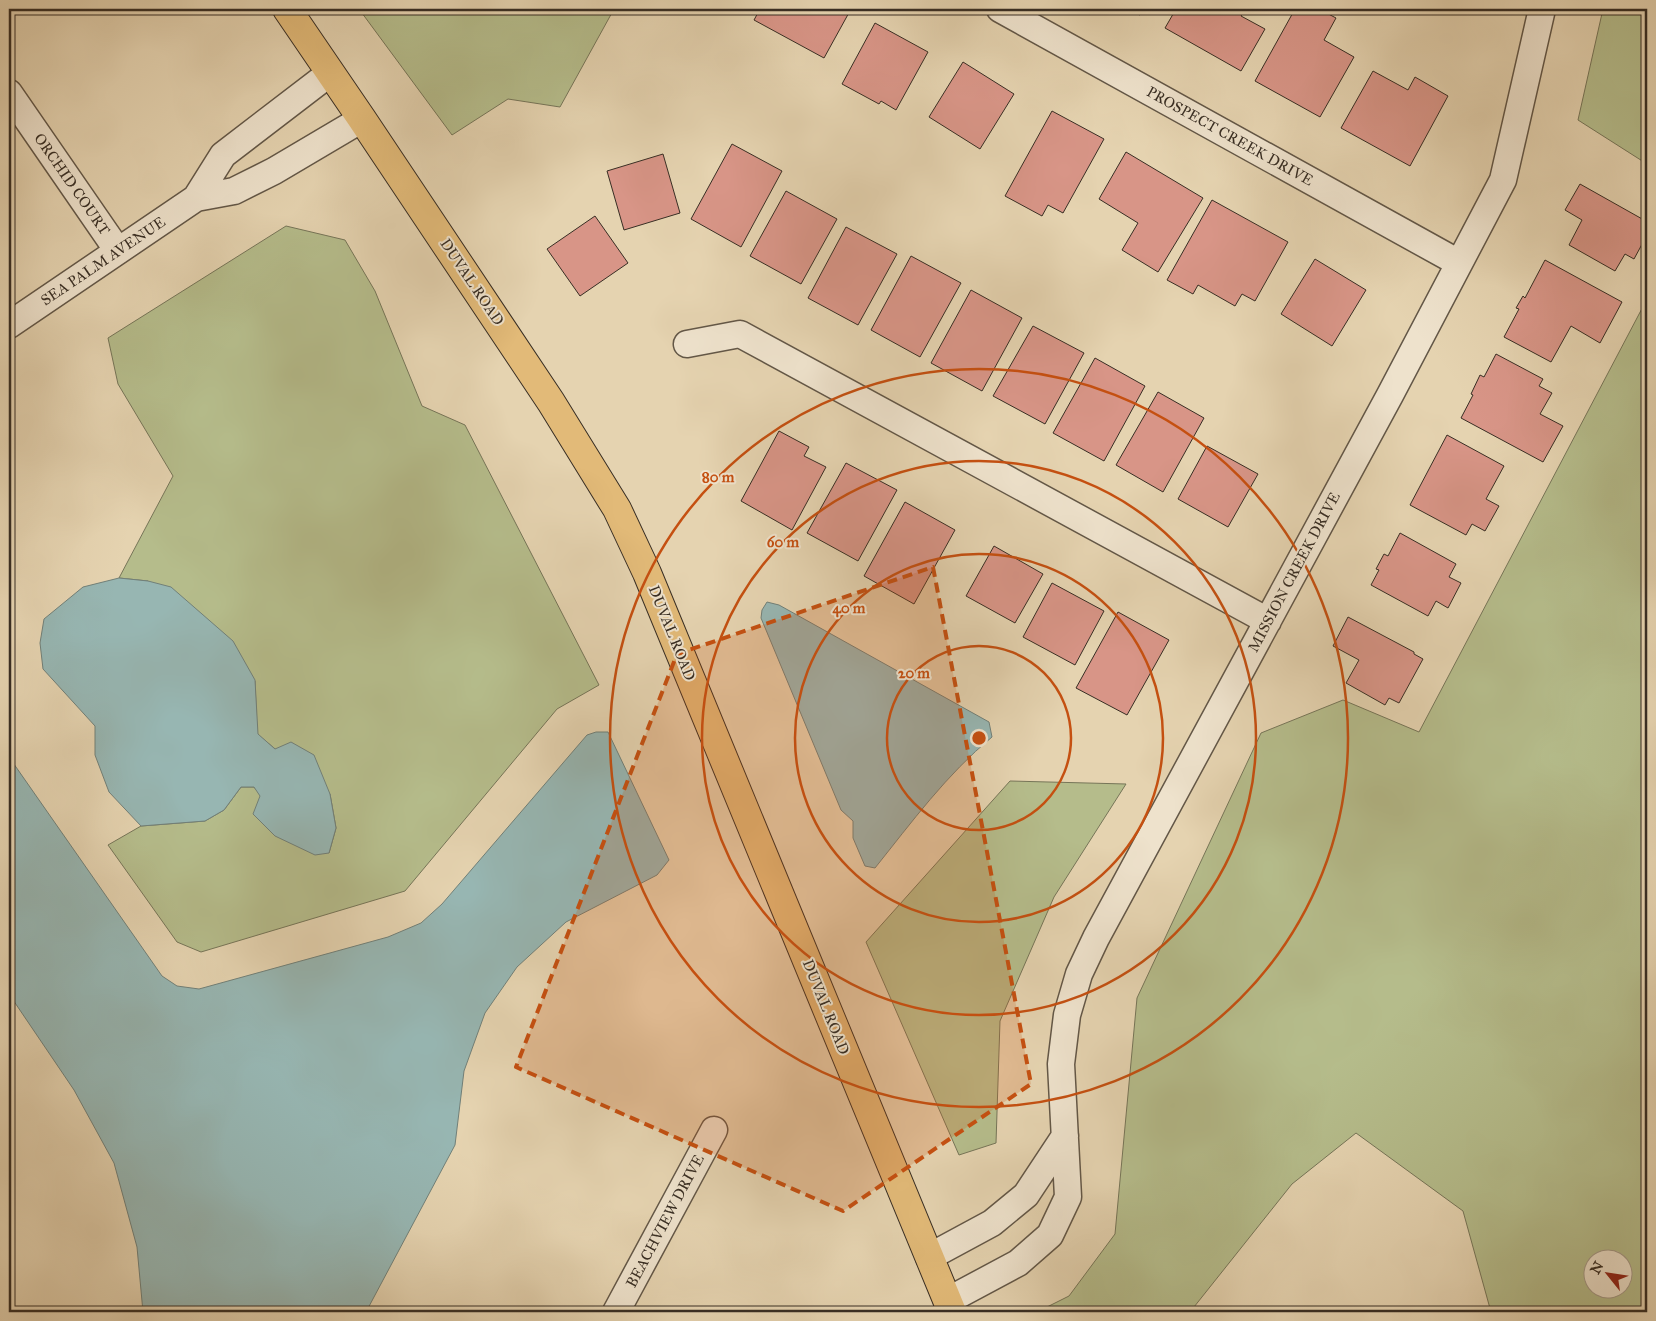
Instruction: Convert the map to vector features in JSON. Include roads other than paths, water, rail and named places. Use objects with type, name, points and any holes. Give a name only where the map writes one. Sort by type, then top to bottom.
[{"type":"main road","name":"DUVAL ROAD","points":[[287,9],[551,402],[617,509],[647,573],[950,1307]]},
{"type":"street","name":"PROSPECT CREEK DRIVE","points":[[1000,9],[1460,263]]},
{"type":"street","name":"MISSION CREEK DRIVE","points":[[950,1307],[1018,1263],[1050,1235],[1068,1197],[1061,1064],[1068,1015],[1079,974],[1096,938],[1390,395],[1503,180],[1542,9]]},
{"type":"street","name":"SEA PALM AVENUE","points":[[9,324],[196,198],[223,156],[330,72]]},
{"type":"street","name":"ORCHID COURT","points":[[9,94],[118,251]]},
{"type":"street","name":"SEA PALM AVENUE","points":[[196,198],[234,191],[362,119]]},
{"type":"street","points":[[686,344],[740,334],[1268,620]]},
{"type":"street","name":"BEACHVIEW DRIVE","points":[[616,1312],[714,1130]]},
{"type":"street","points":[[929,1256],[992,1223],[1026,1195],[1065,1136]]},
{"type":"water","points":[[119,578],[148,581],[171,587],[233,641],[255,680],[258,734],[275,749],[291,742],[314,755],[330,794],[336,828],[329,853],[315,855],[275,836],[253,814],[260,796],[254,787],[241,787],[224,810],[205,821],[141,826],[109,792],[95,755],[95,726],[43,669],[40,643],[44,619],[83,587]]},
{"type":"water","points":[[767,602],[779,605],[989,722],[992,737],[945,783],[875,868],[865,866],[853,838],[853,821],[841,810],[761,618],[762,610]]},
{"type":"water","points":[[596,732],[608,732],[669,860],[657,875],[566,922],[517,967],[485,1013],[464,1071],[455,1145],[366,1312],[143,1312],[137,1247],[114,1163],[74,1090],[9,994],[9,757],[162,976],[177,986],[199,989],[388,937],[421,923],[442,904],[587,735]]}]
